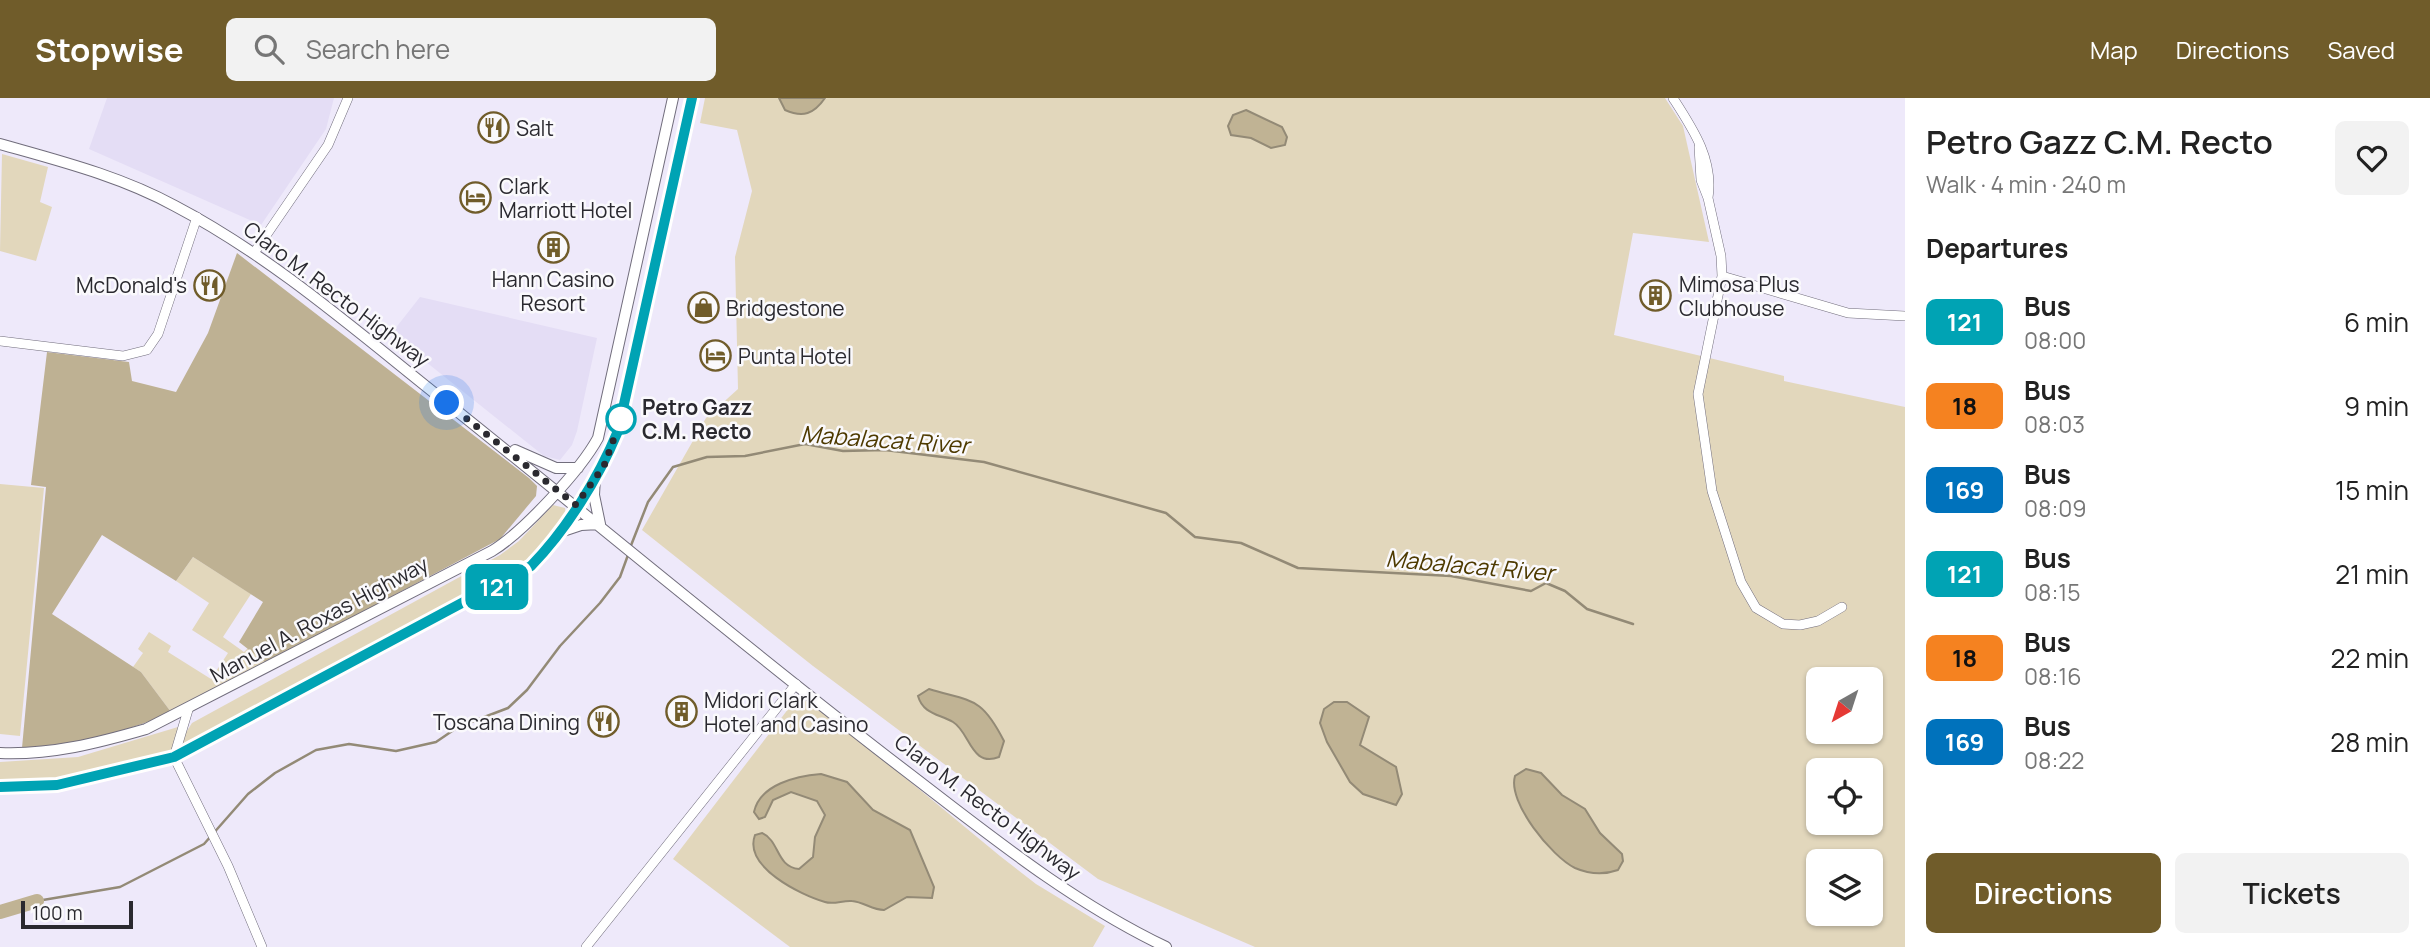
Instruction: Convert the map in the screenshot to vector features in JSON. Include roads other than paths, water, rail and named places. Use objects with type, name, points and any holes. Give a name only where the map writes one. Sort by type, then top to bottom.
[{"type":"main road","name":"Manuel A. Roxas Highway","points":[[0,753],[56,751],[97,744],[146,729],[188,710],[506,542],[578,468],[598,438],[673,98]]},
{"type":"main road","points":[[0,787],[57,785],[174,757],[515,577],[531,566],[561,532],[595,478],[618,431],[692,98]]},
{"type":"main road","name":"Claro M. Recto Highway","points":[[0,144],[121,181],[197,217],[254,253],[500,443],[796,684],[1011,853],[1093,908],[1166,947]]},
{"type":"main road","points":[[500,443],[550,467],[567,470],[578,468]]},
{"type":"main road","points":[[561,532],[581,525],[600,524],[594,495],[595,478]]},
{"type":"street","points":[[254,253],[328,145],[348,98]]},
{"type":"street","points":[[1673,98],[1692,125],[1709,171],[1709,198],[1721,256],[1722,276],[1698,394],[1712,491],[1741,582],[1756,608],[1783,624],[1800,625],[1818,621],[1842,607]]},
{"type":"street","points":[[0,341],[123,356],[147,350],[158,334],[197,217]]},
{"type":"street","points":[[1722,276],[1848,313],[1905,316]]},
{"type":"street","points":[[586,947],[796,684]]},
{"type":"street","points":[[188,710],[174,757],[203,821],[228,866],[262,947]]},
{"type":"waterway","name":"Mabalacat River","points":[[630,548],[648,502],[673,467],[707,457],[745,456],[805,444],[843,451],[885,450],[984,462],[1166,513],[1195,537],[1241,543],[1298,568],[1451,576],[1531,591],[1546,583],[1565,591],[1587,609],[1633,624]]},
{"type":"waterway","name":"Mabalacat River","points":[[37,901],[120,887],[204,844],[248,794],[275,773],[316,750],[349,744],[396,751],[436,742],[458,727],[508,708],[527,690],[560,646],[600,603],[620,577],[628,555]]},
{"type":"waterway","points":[[0,912],[37,901]]},
{"type":"place","name":"Salt","points":[[493,128]]},
{"type":"place","name":"Clark Marriott Hotel","points":[[476,198]]},
{"type":"place","name":"Hann Casino Resort","points":[[553,247]]},
{"type":"place","name":"McDonald's","points":[[210,285]]},
{"type":"place","name":"Mimosa Plus Clubhouse","points":[[1656,296]]},
{"type":"place","name":"Bridgestone","points":[[703,308]]},
{"type":"place","name":"Punta Hotel","points":[[715,356]]},
{"type":"place","name":"Petro Gazz C.M. Recto","points":[[621,419]]},
{"type":"place","name":"Midori Clark Hotel and Casino","points":[[681,712]]},
{"type":"place","name":"Toscana Dining","points":[[603,722]]}]
